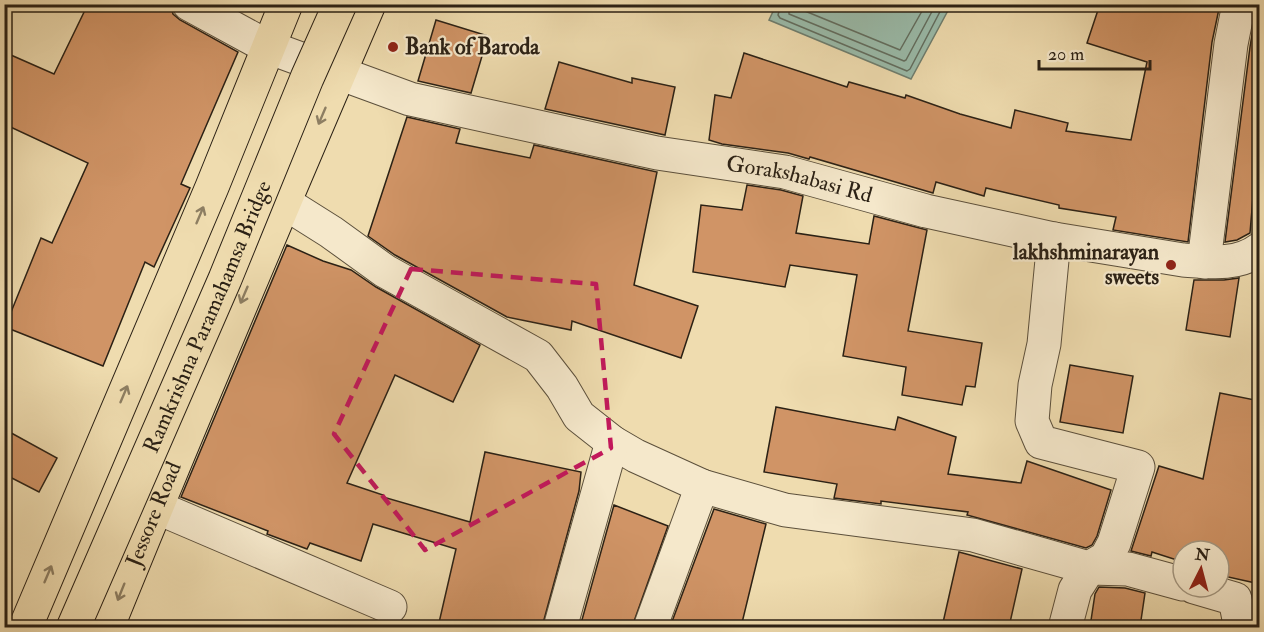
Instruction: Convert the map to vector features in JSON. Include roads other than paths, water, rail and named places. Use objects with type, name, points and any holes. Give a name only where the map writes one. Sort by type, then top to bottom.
[{"type":"main road","points":[[25,627],[212,187],[286,4]]},
{"type":"main road","name":"Ramkrishna Paramahamsa Bridge","points":[[73,627],[225,279],[307,78],[340,4]]},
{"type":"main road","name":"Jessore Road","points":[[107,627],[251,279],[369,4]]},
{"type":"street","name":"Gorakshabasi Rd","points":[[189,4],[268,46],[410,99],[657,153],[785,172],[926,211],[1054,239],[1204,262],[1231,262],[1249,257],[1260,249]]},
{"type":"street","points":[[1204,262],[1231,44],[1239,4]]},
{"type":"street","points":[[285,203],[331,232],[385,271],[538,356],[562,387],[579,416],[612,442],[636,456],[702,486],[785,510],[973,535],[1089,568],[1128,569],[1171,581]]},
{"type":"street","points":[[1054,239],[1044,344],[1035,385],[1032,421],[1041,442],[1138,467],[1114,543],[1106,558],[1089,568],[1075,590],[1065,627]]},
{"type":"street","points":[[560,627],[612,442]]},
{"type":"street","points":[[650,627],[702,486]]},
{"type":"street","points":[[156,507],[390,608]]},
{"type":"street","points":[[1231,598],[1235,599],[1239,619],[1238,627]]},
{"type":"water","points":[[776,4],[951,5],[911,79],[769,20]]},
{"type":"place","name":"Bank of Baroda","points":[[393,47]]},
{"type":"place","name":"lakhshminarayan sweets","points":[[1171,265]]}]
